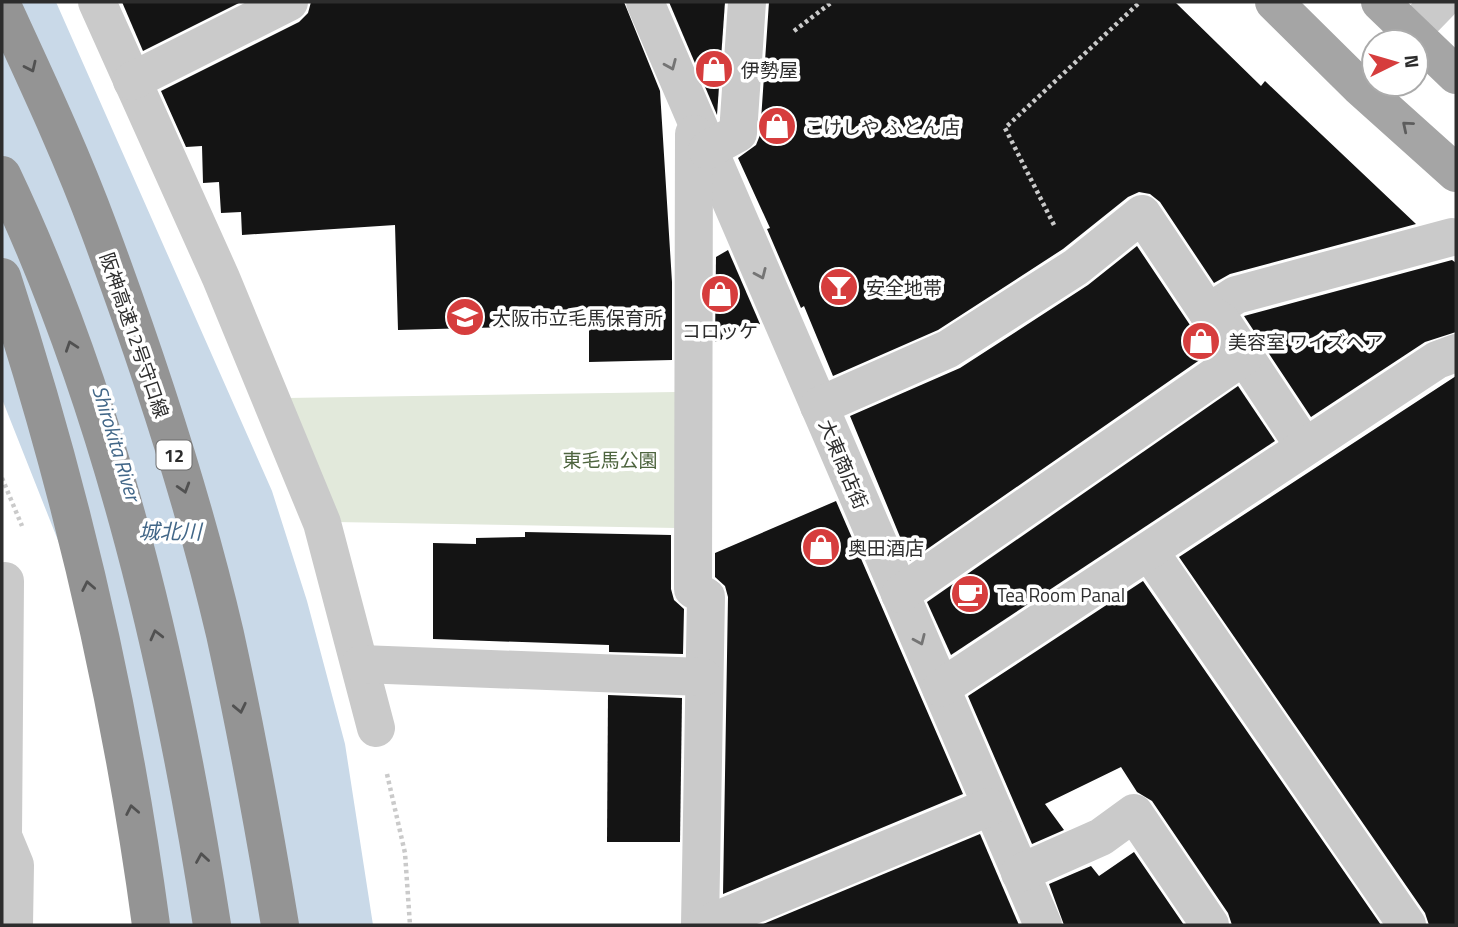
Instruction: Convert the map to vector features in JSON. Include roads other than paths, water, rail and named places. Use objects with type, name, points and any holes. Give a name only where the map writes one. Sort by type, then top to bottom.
[{"type":"highway","name":"阪神高速12号守口線","points":[[2,5],[98,226],[149,371],[197,528],[227,645],[266,838],[280,925]]},
{"type":"highway","points":[[2,176],[37,250],[90,398],[133,546],[183,750],[212,925]]},
{"type":"highway","points":[[2,277],[34,376],[83,559],[143,862],[151,925]]},
{"type":"main road","points":[[1274,2],[1360,73]]},
{"type":"main road","points":[[1380,2],[1399,28]]},
{"type":"main road","points":[[1430,55],[1456,75]]},
{"type":"main road","points":[[1385,98],[1456,173]]},
{"type":"street","points":[[97,2],[221,278],[317,511],[361,664],[376,728]]},
{"type":"street","points":[[132,80],[289,2]]},
{"type":"street","name":"大東商店街","points":[[645,2],[941,688],[989,807],[1043,925]]},
{"type":"street","points":[[747,2],[738,133],[701,134],[693,589],[706,597],[703,677],[703,925],[989,807]]},
{"type":"street","points":[[1415,28],[1440,2]]},
{"type":"street","points":[[819,406],[948,349],[1076,267],[1142,214],[1209,313],[1222,322],[1304,446]]},
{"type":"street","points":[[1209,313],[1236,295],[1452,237]]},
{"type":"street","points":[[941,688],[1304,446],[1437,360],[1456,353]]},
{"type":"street","points":[[900,594],[1244,356]]},
{"type":"street","points":[[1149,551],[1407,925]]},
{"type":"street","points":[[5,580],[3,836],[15,865],[14,925]]},
{"type":"street","points":[[361,664],[703,677]]},
{"type":"street","points":[[1020,873],[1101,837],[1134,813],[1210,925]]},
{"type":"water","name":"城北川","points":[[2,2],[56,2],[272,491],[307,601],[345,744],[373,925],[157,925],[143,755],[2,399]]},
{"type":"place","name":"伊勢屋","points":[[714,69]]},
{"type":"place","name":"こけしや ふとん店","points":[[777,126]]},
{"type":"place","name":"安全地帯","points":[[839,287]]},
{"type":"place","name":"コロッケ","points":[[720,294]]},
{"type":"place","name":"大阪市立毛馬保育所","points":[[465,317]]},
{"type":"place","name":"美容室 ワイズヘア","points":[[1201,341]]},
{"type":"place","name":"奥田酒店","points":[[821,547]]},
{"type":"place","name":"Tea Room Panal","points":[[970,594]]},
{"type":"water label","name":"Shirokita River","points":[[117,443]]},
{"type":"park label","name":"東毛馬公園","points":[[610,459]]}]
